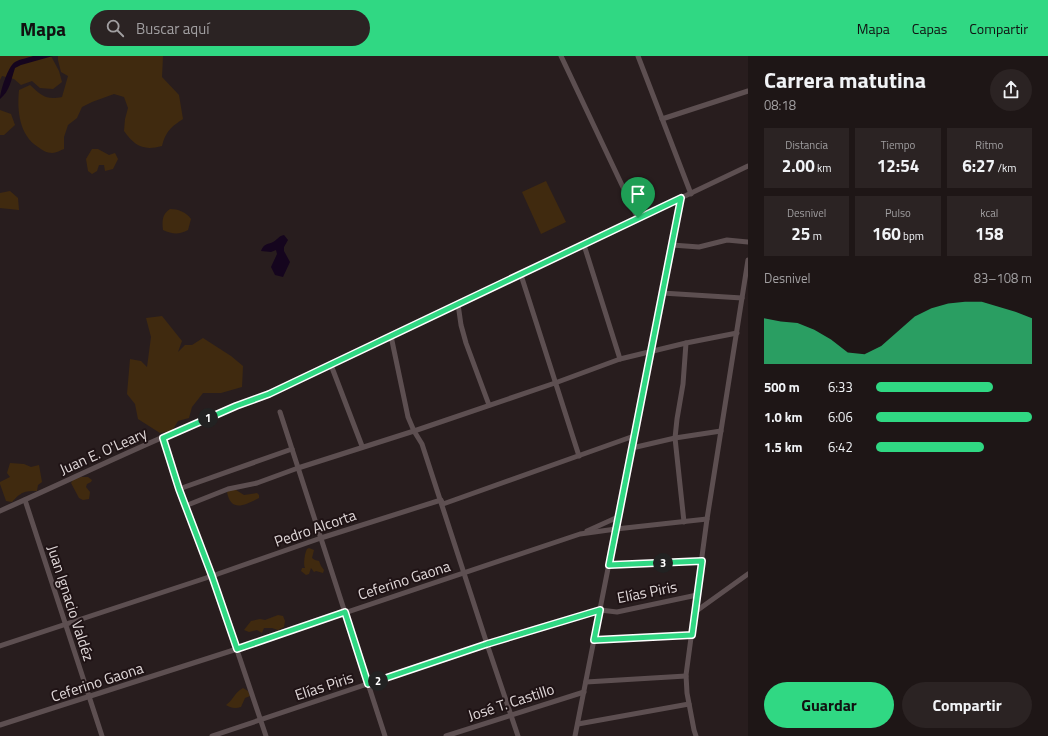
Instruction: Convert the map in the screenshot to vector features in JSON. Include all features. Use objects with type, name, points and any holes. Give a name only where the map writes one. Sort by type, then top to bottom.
[{"type":"street","points":[[560,56],[638,218]]},
{"type":"street","points":[[638,56],[691,194]]},
{"type":"street","points":[[662,119],[748,91]]},
{"type":"street","name":"Juan E. O'Leary","points":[[0,511],[236,406],[269,394],[748,166]]},
{"type":"street","points":[[575,736],[681,198]]},
{"type":"street","points":[[672,245],[699,247],[727,240],[748,242]]},
{"type":"street","points":[[584,245],[620,359]]},
{"type":"street","points":[[695,736],[687,694],[686,676],[707,519],[748,260]]},
{"type":"street","points":[[521,275],[579,456]]},
{"type":"street","points":[[662,293],[742,298]]},
{"type":"street","points":[[458,304],[460,325],[488,405]]},
{"type":"street","points":[[185,506],[228,489],[257,483],[362,446],[414,431],[555,383],[620,359],[686,343],[737,333]]},
{"type":"street","points":[[392,336],[408,417],[422,444],[518,736]]},
{"type":"street","points":[[684,522],[675,438],[683,384],[686,343]]},
{"type":"street","points":[[331,365],[362,446]]},
{"type":"street","points":[[280,412],[385,736]]},
{"type":"street","points":[[632,448],[675,438],[721,431]]},
{"type":"street","name":"Pedro Alcorta","points":[[0,646],[212,576],[321,538],[441,500],[443,504],[634,436]]},
{"type":"street","points":[[163,438],[179,489],[212,576],[266,736]]},
{"type":"street","points":[[179,489],[292,449]]},
{"type":"street","name":"Juan Ignacio Valdéz","points":[[25,500],[102,736]]},
{"type":"street","points":[[580,534],[618,517]]},
{"type":"street","name":"Ceferino Gaona","points":[[0,726],[237,649],[580,534],[707,519]]},
{"type":"street","points":[[609,565],[702,561]]},
{"type":"street","points":[[695,612],[748,574]]},
{"type":"street","name":"Elías Piris","points":[[212,736],[487,644],[600,610],[617,612],[697,595]]},
{"type":"street","points":[[594,640],[692,635]]},
{"type":"street","points":[[586,682],[686,676]]},
{"type":"street","name":"José T. Castillo","points":[[446,736],[584,692]]},
{"type":"street","points":[[578,724],[689,704]]},
{"type":"shaded area","points":[[0,56],[51,56],[59,71],[62,82],[53,89],[40,88],[32,81],[21,85],[14,79],[2,76],[0,80]]},
{"type":"shaded area","points":[[33,56],[53,56],[15,68],[8,89],[0,99],[5,79],[12,64]]},
{"type":"shaded area","points":[[58,56],[163,56],[162,77],[179,95],[183,119],[175,124],[170,130],[165,137],[162,146],[150,148],[140,146],[136,144],[124,131],[128,108],[124,97],[114,94],[82,107],[77,118],[68,125],[64,137],[64,149],[54,153],[45,151],[32,142],[23,129],[18,106],[19,90],[30,85],[44,96],[52,98],[62,97],[68,76],[61,72]]},
{"type":"shaded area","points":[[0,110],[11,114],[15,125],[4,135],[0,135]]},
{"type":"shaded area","points":[[92,149],[98,149],[109,155],[115,153],[118,159],[113,169],[105,171],[104,165],[99,165],[97,171],[92,174],[88,171],[86,159]]},
{"type":"shaded area","points":[[546,181],[566,222],[541,234],[522,192]]},
{"type":"shaded area","points":[[10,191],[18,198],[19,210],[0,208],[0,193]]},
{"type":"shaded area","points":[[170,209],[182,211],[187,214],[191,219],[188,230],[182,233],[176,233],[163,230],[163,218],[165,213]]},
{"type":"shaded area","points":[[284,235],[288,240],[284,247],[284,251],[290,262],[283,277],[275,275],[271,267],[277,254],[276,250],[271,252],[261,251],[265,245]]},
{"type":"shaded area","points":[[162,316],[182,341],[178,352],[185,345],[192,345],[203,338],[231,356],[243,366],[242,387],[221,393],[203,393],[192,407],[189,418],[178,421],[172,431],[160,433],[138,419],[135,404],[127,394],[130,359],[141,361],[147,367],[151,337],[146,318]]},
{"type":"shaded area","points":[[10,463],[24,464],[31,467],[39,465],[42,482],[38,485],[37,491],[23,493],[12,502],[6,501],[0,484],[0,482],[10,477],[7,473]]},
{"type":"shaded area","points":[[81,477],[88,477],[92,480],[86,487],[90,492],[89,499],[83,500],[79,498],[71,483],[73,480]]},
{"type":"shaded area","points":[[231,489],[244,495],[257,493],[259,498],[244,505],[235,505],[229,499],[227,492]]},
{"type":"shaded area","points":[[309,548],[314,550],[312,558],[319,561],[324,570],[323,573],[316,571],[314,572],[311,568],[309,574],[306,575],[301,571],[302,568],[305,568],[305,555],[307,549]]},
{"type":"shaded area","points":[[278,615],[283,616],[285,621],[284,627],[278,630],[264,628],[262,633],[257,630],[249,632],[244,630],[251,621],[260,619],[265,620]]},
{"type":"shaded area","points":[[243,688],[248,691],[250,696],[245,698],[241,707],[233,708],[226,705],[238,692]]},
{"type":"route","points":[[681,198],[609,565],[702,561],[692,635],[594,640],[600,610],[487,644],[368,684],[345,612],[237,649],[212,576],[179,489],[163,438],[236,406],[269,394],[515,278],[638,218],[681,198]]}]
